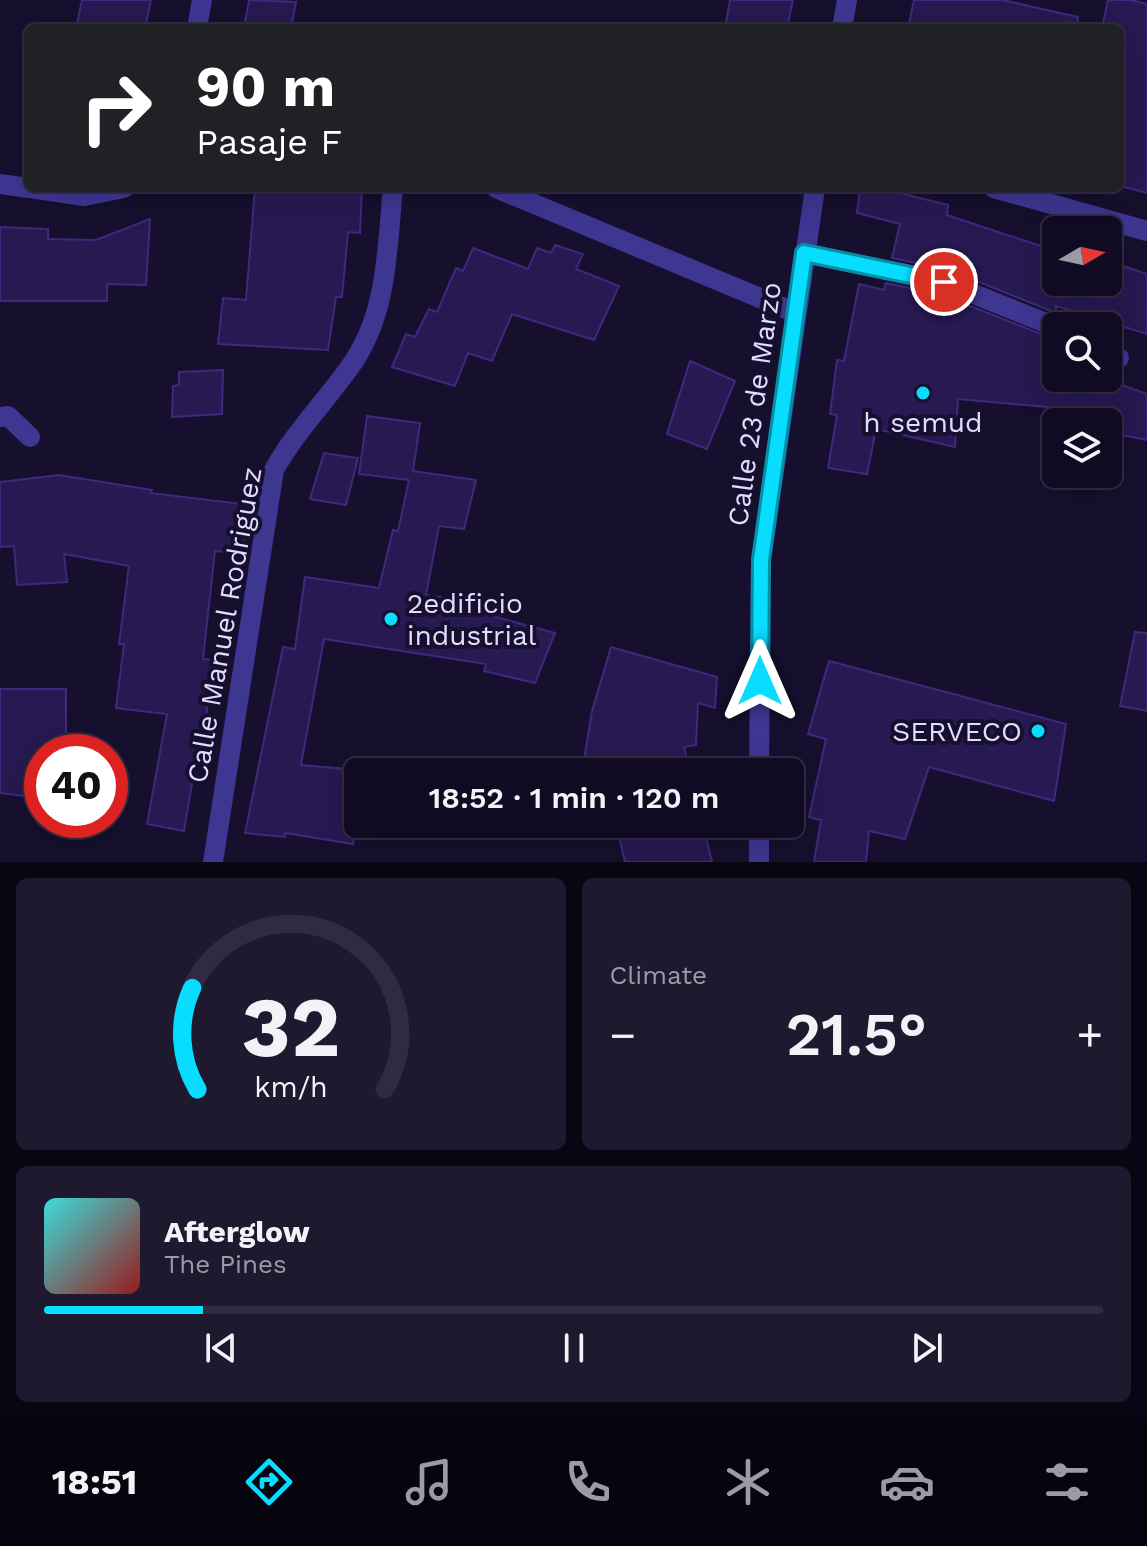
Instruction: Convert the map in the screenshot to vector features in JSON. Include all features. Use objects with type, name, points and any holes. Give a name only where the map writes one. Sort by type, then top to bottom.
[{"type":"street","points":[[198,24],[202,0]]},
{"type":"street","points":[[843,24],[847,0]]},
{"type":"street","points":[[0,184],[24,187]]},
{"type":"street","points":[[56,192],[84,196],[104,192]]},
{"type":"street","name":"Calle Manuel Rodriguez","points":[[213,862],[274,470],[287,447],[355,360],[371,329],[383,287],[393,192]]},
{"type":"street","points":[[506,192],[796,313]]},
{"type":"street","name":"Calle 23 de Marzo","points":[[759,758],[761,560],[814,192]]},
{"type":"street","points":[[1008,192],[1147,231]]},
{"type":"street","points":[[804,253],[944,282],[1042,321]]},
{"type":"street","points":[[0,417],[8,416],[30,437]]},
{"type":"street","points":[[759,838],[759,862]]},
{"type":"building","points":[[82,0],[151,0],[146,24],[77,24]]},
{"type":"building","points":[[249,0],[296,2],[292,24],[245,24]]},
{"type":"building","points":[[730,0],[793,0],[788,24],[726,24]]},
{"type":"building","points":[[914,0],[1002,0],[1078,17],[1077,24],[909,24]]},
{"type":"building","points":[[1108,0],[1147,4],[1147,193],[1124,187],[1124,24],[1103,24]]},
{"type":"building","points":[[255,192],[362,192],[360,233],[348,232],[342,297],[336,297],[328,350],[218,344],[223,298],[246,300]]},
{"type":"building","points":[[860,192],[896,192],[948,205],[947,215],[1042,246],[1042,296],[1122,296],[1122,266],[1147,274],[1147,334],[1122,326],[1122,312],[1076,312],[1056,306],[1054,312],[949,270],[892,258],[900,224],[857,213]]},
{"type":"building","points":[[150,219],[146,285],[107,284],[107,301],[0,301],[0,227],[48,229],[48,239],[96,240]]},
{"type":"building","points":[[555,245],[583,254],[576,269],[619,286],[594,340],[512,314],[492,361],[468,353],[455,386],[392,367],[406,334],[415,337],[429,309],[437,312],[456,268],[463,271],[473,248],[528,269],[537,248],[551,253]]},
{"type":"building","points":[[886,283],[940,294],[1042,334],[1042,392],[1122,392],[1122,385],[1147,394],[1147,440],[1122,435],[1122,408],[1058,408],[958,399],[955,447],[876,429],[867,474],[828,468],[837,415],[830,414],[837,360],[844,361],[859,284],[884,290]]},
{"type":"building","points":[[690,361],[735,381],[707,449],[667,434]]},
{"type":"building","points":[[223,370],[222,414],[172,417],[173,386],[179,385],[179,372]]},
{"type":"building","points":[[367,416],[420,423],[413,471],[476,480],[464,529],[439,526],[426,595],[487,604],[485,614],[555,633],[535,683],[484,671],[486,664],[324,639],[301,765],[344,769],[344,838],[354,838],[353,844],[285,833],[285,837],[245,833],[283,647],[295,649],[305,577],[379,588],[393,530],[398,531],[409,480],[359,474]]},
{"type":"building","points":[[324,453],[358,458],[346,505],[310,499]]},
{"type":"building","points":[[59,475],[152,490],[151,493],[250,505],[242,554],[215,551],[203,659],[212,660],[206,719],[203,719],[184,831],[147,824],[167,714],[116,708],[124,644],[119,644],[129,566],[64,554],[67,582],[17,585],[14,546],[0,547],[0,482]]},
{"type":"building","points":[[1135,632],[1147,633],[1147,711],[1120,706]]},
{"type":"building","points":[[611,647],[717,677],[715,708],[698,703],[696,745],[684,747],[687,758],[584,758],[592,711]]},
{"type":"building","points":[[829,661],[1066,724],[1054,801],[929,767],[905,839],[869,831],[866,862],[814,862],[821,820],[809,817],[826,739],[808,734]]},
{"type":"building","points":[[0,689],[66,689],[66,734],[24,734],[24,796],[0,793]]},
{"type":"building","points":[[619,838],[706,838],[712,862],[625,862]]},
{"type":"place","name":"h semud","points":[[923,393]]},
{"type":"place","name":"2edificio industrial","points":[[391,619]]},
{"type":"place","name":"SERVECO","points":[[1038,731]]},
{"type":"route","points":[[760,681],[761,560],[804,253],[944,282]]}]
